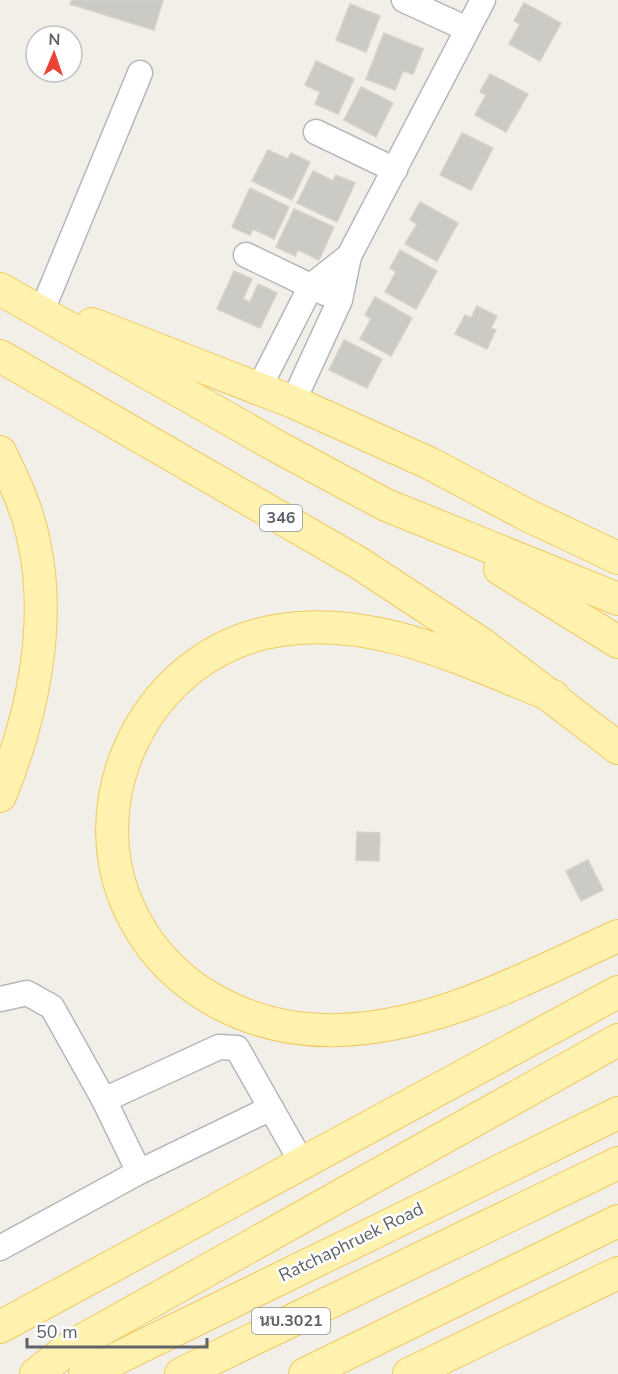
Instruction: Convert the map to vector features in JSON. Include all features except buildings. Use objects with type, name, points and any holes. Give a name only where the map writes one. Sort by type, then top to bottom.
[{"type":"main road","points":[[4,291],[43,309],[293,402],[429,463],[526,515],[618,558]]},
{"type":"main road","points":[[43,309],[278,447],[528,585],[618,642]]},
{"type":"main road","name":"346","points":[[0,356],[359,563],[482,644],[553,696]]},
{"type":"main road","points":[[0,452],[26,511],[34,541],[40,577],[41,615],[39,652],[31,691],[0,796]]},
{"type":"main road","points":[[386,505],[618,599]]},
{"type":"main road","points":[[618,748],[553,696],[393,636],[368,630],[322,627],[284,629],[236,641],[191,667],[162,694],[136,731],[121,773],[114,840],[120,880],[136,922],[166,963],[205,995],[233,1011],[292,1027],[336,1030],[381,1027],[464,1004],[618,936]]},
{"type":"main road","points":[[0,1327],[618,992]]},
{"type":"main road","points":[[36,1374],[72,1346],[618,1040]]},
{"type":"main road","name":"Ratchaphruek Road","points":[[85,1374],[356,1239],[618,1113]]},
{"type":"main road","name":"นบ.3021","points":[[181,1374],[618,1163]]},
{"type":"main road","name":"นบ.3021","points":[[305,1374],[618,1221]]},
{"type":"main road","points":[[409,1374],[618,1273]]},
{"type":"street","points":[[404,0],[467,29]]},
{"type":"street","points":[[293,402],[340,300],[349,256],[483,0]]},
{"type":"street","points":[[43,309],[140,74]]},
{"type":"street","points":[[316,132],[395,170]]},
{"type":"street","points":[[246,255],[340,300]]},
{"type":"street","points":[[259,388],[311,286],[349,256]]},
{"type":"street","points":[[0,999],[27,993],[52,1007],[104,1100],[139,1172]]},
{"type":"street","points":[[104,1100],[219,1047],[237,1048],[302,1162]]},
{"type":"street","points":[[0,1248],[139,1172],[271,1108]]}]
